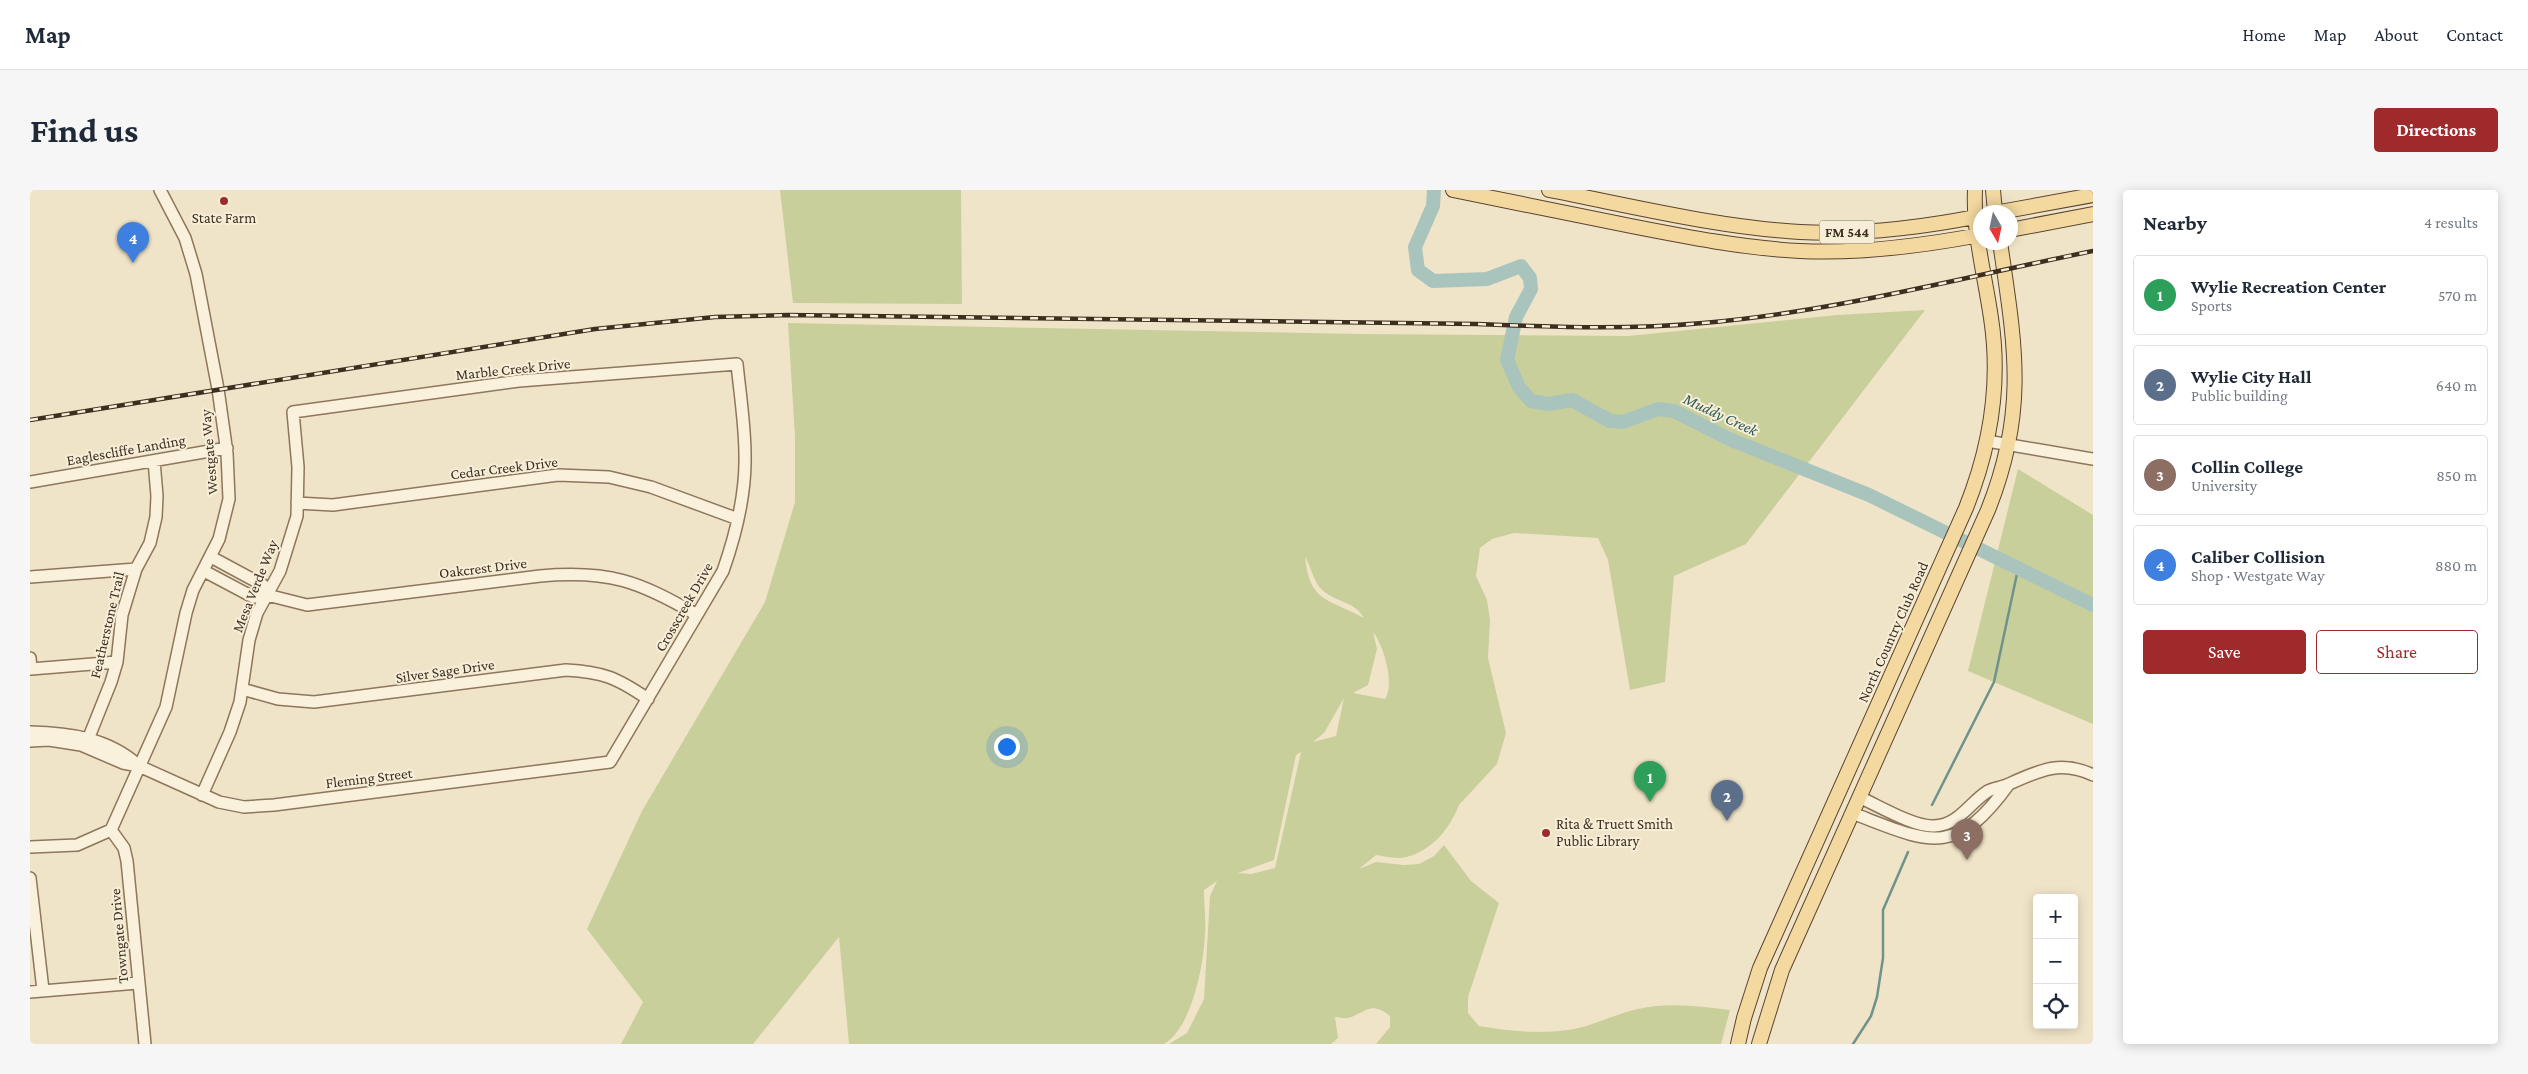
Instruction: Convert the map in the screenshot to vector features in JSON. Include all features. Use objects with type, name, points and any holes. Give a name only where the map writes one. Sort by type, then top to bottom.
[{"type":"main road","name":"FM 544","points":[[1453,190],[1663,232],[1764,248],[1831,252],[1924,245],[1973,236]]},
{"type":"main road","name":"FM 544","points":[[1549,190],[1718,222],[1801,232],[1859,232],[1901,229],[1973,218]]},
{"type":"main road","name":"North Country Club Road","points":[[1975,190],[1977,205]]},
{"type":"main road","points":[[1993,190],[1994,205]]},
{"type":"main road","points":[[2018,209],[2093,195]]},
{"type":"main road","points":[[1663,232],[1667,213]]},
{"type":"main road","points":[[2018,228],[2093,214]]},
{"type":"main road","name":"North Country Club Road","points":[[1738,1044],[1749,999],[1764,960],[1975,486],[1987,441],[1994,382],[1994,351],[1982,250]]},
{"type":"main road","points":[[1759,1044],[1769,1006],[1782,970],[1983,520],[1999,480],[2009,445],[2015,400],[2016,360],[2012,316],[2001,250]]},
{"type":"main road","points":[[1838,793],[1860,797]]},
{"type":"main road","points":[[1838,793],[1852,813]]},
{"type":"main road","points":[[1749,999],[1769,1006]]},
{"type":"street","name":"Westgate Way","points":[[111,830],[166,707],[186,613],[194,590],[219,539],[229,499],[226,448],[218,389],[196,274],[185,238],[160,190]]},
{"type":"street","name":"Marble Creek Drive","points":[[293,412],[519,382],[737,364]]},
{"type":"street","name":"Crosscreek Drive","points":[[610,762],[723,571],[734,540],[745,456],[737,364]]},
{"type":"street","name":"Mesa Verde Way","points":[[202,795],[230,732],[242,689],[249,640],[257,613],[280,571],[297,516],[298,467],[293,412]]},
{"type":"street","points":[[1987,441],[2093,459]]},
{"type":"street","name":"Eaglescliffe Landing","points":[[30,482],[226,448]]},
{"type":"street","name":"Featherstone Trail","points":[[89,737],[117,662],[122,615],[136,569],[150,543],[156,517],[157,496],[154,461]]},
{"type":"street","name":"Cedar Creek Drive","points":[[297,503],[333,505],[558,475],[609,477],[650,487],[738,519]]},
{"type":"street","points":[[211,557],[263,585],[267,595]]},
{"type":"street","points":[[30,577],[136,569]]},
{"type":"street","name":"Oakcrest Drive","points":[[204,571],[254,597],[267,595],[307,605],[574,573],[601,575],[658,592],[697,615]]},
{"type":"street","points":[[30,658],[31,669],[117,662]]},
{"type":"street","name":"Silver Sage Drive","points":[[242,689],[278,699],[314,702],[566,670],[591,671],[617,678],[648,699]]},
{"type":"street","name":"Fleming Street","points":[[30,732],[57,732],[89,737],[126,754],[140,766]]},
{"type":"street","name":"Fleming Street","points":[[30,741],[49,740],[81,745],[123,763],[140,766],[219,802],[244,806],[274,805],[610,762]]},
{"type":"street","points":[[1860,797],[1918,823],[1933,826],[1949,823],[1988,791],[2009,784],[2024,776],[2052,768],[2077,768],[2093,775]]},
{"type":"street","points":[[1852,813],[1920,839],[1939,840],[1954,836],[1970,826],[1997,800],[2009,784]]},
{"type":"street","points":[[30,847],[78,845],[111,830]]},
{"type":"street","name":"Towngate Drive","points":[[111,830],[124,848],[127,861],[145,1044]]},
{"type":"street","points":[[30,878],[43,990]]},
{"type":"street","points":[[30,992],[138,983]]},
{"type":"green space","points":[[780,190],[961,190],[962,304],[793,303]]},
{"type":"green space","points":[[1925,310],[1746,544],[1674,576],[1665,682],[1630,690],[1608,560],[1598,538],[1514,533],[1492,539],[1480,548],[1476,576],[1487,600],[1490,620],[1488,658],[1506,733],[1497,764],[1459,805],[1450,824],[1428,847],[1410,856],[1400,858],[1376,855],[1359,869],[1376,862],[1404,865],[1419,864],[1434,856],[1444,845],[1471,881],[1499,903],[1468,997],[1468,1013],[1479,1026],[1524,1031],[1557,1031],[1586,1026],[1629,1011],[1649,1007],[1672,1005],[1696,1006],[1730,1010],[1721,1044],[1376,1044],[1390,1027],[1390,1016],[1383,1011],[1373,1008],[1348,1018],[1335,1017],[1338,1038],[1331,1044],[1169,1044],[1187,1033],[1204,999],[1210,896],[1217,881],[1204,890],[1204,946],[1195,994],[1182,1024],[1174,1036],[1164,1044],[849,1044],[839,937],[753,1044],[621,1044],[643,1002],[587,929],[642,811],[765,602],[795,502],[795,437],[788,323],[1359,334],[1628,336],[1837,315]],"holes":[[[1305,557],[1318,585],[1326,593],[1356,609],[1364,618],[1323,597],[1316,591],[1307,572]],[[1373,632],[1381,646],[1387,665],[1389,684],[1385,699],[1353,693],[1368,685],[1377,649]],[[1344,698],[1336,736],[1313,742],[1324,733]],[[1301,752],[1275,868],[1251,874],[1238,873],[1274,860],[1296,755]]]},
{"type":"green space","points":[[2018,469],[2093,515],[2093,724],[1968,671]]},
{"type":"waterway","name":"Muddy Creek","points":[[1434,190],[1433,206],[1415,247],[1418,270],[1433,281],[1487,279],[1521,266],[1530,278],[1531,289],[1516,317],[1507,360],[1519,387],[1531,401],[1549,404],[1572,400],[1610,421],[1623,422],[1658,409],[1674,411],[1729,439],[1869,495],[2093,605]]},
{"type":"waterway","points":[[1932,805],[1994,682],[2018,569]]},
{"type":"waterway","points":[[1853,1044],[1871,1016],[1877,997],[1883,958],[1883,910],[1908,852]]},
{"type":"railway","points":[[30,420],[595,329],[715,317],[788,315],[1646,327],[1752,318],[1801,311],[1899,293],[2093,251]]},
{"type":"place","name":"State Farm","points":[[224,201]]},
{"type":"place","name":"Caliber Collision","points":[[133,263]]},
{"type":"place","name":"Wylie Recreation Center","points":[[1650,802]]},
{"type":"place","name":"Wylie City Hall","points":[[1727,821]]},
{"type":"place","name":"Rita & Truett Smith Public Library","points":[[1546,833]]},
{"type":"place","name":"Collin College","points":[[1967,860]]}]
